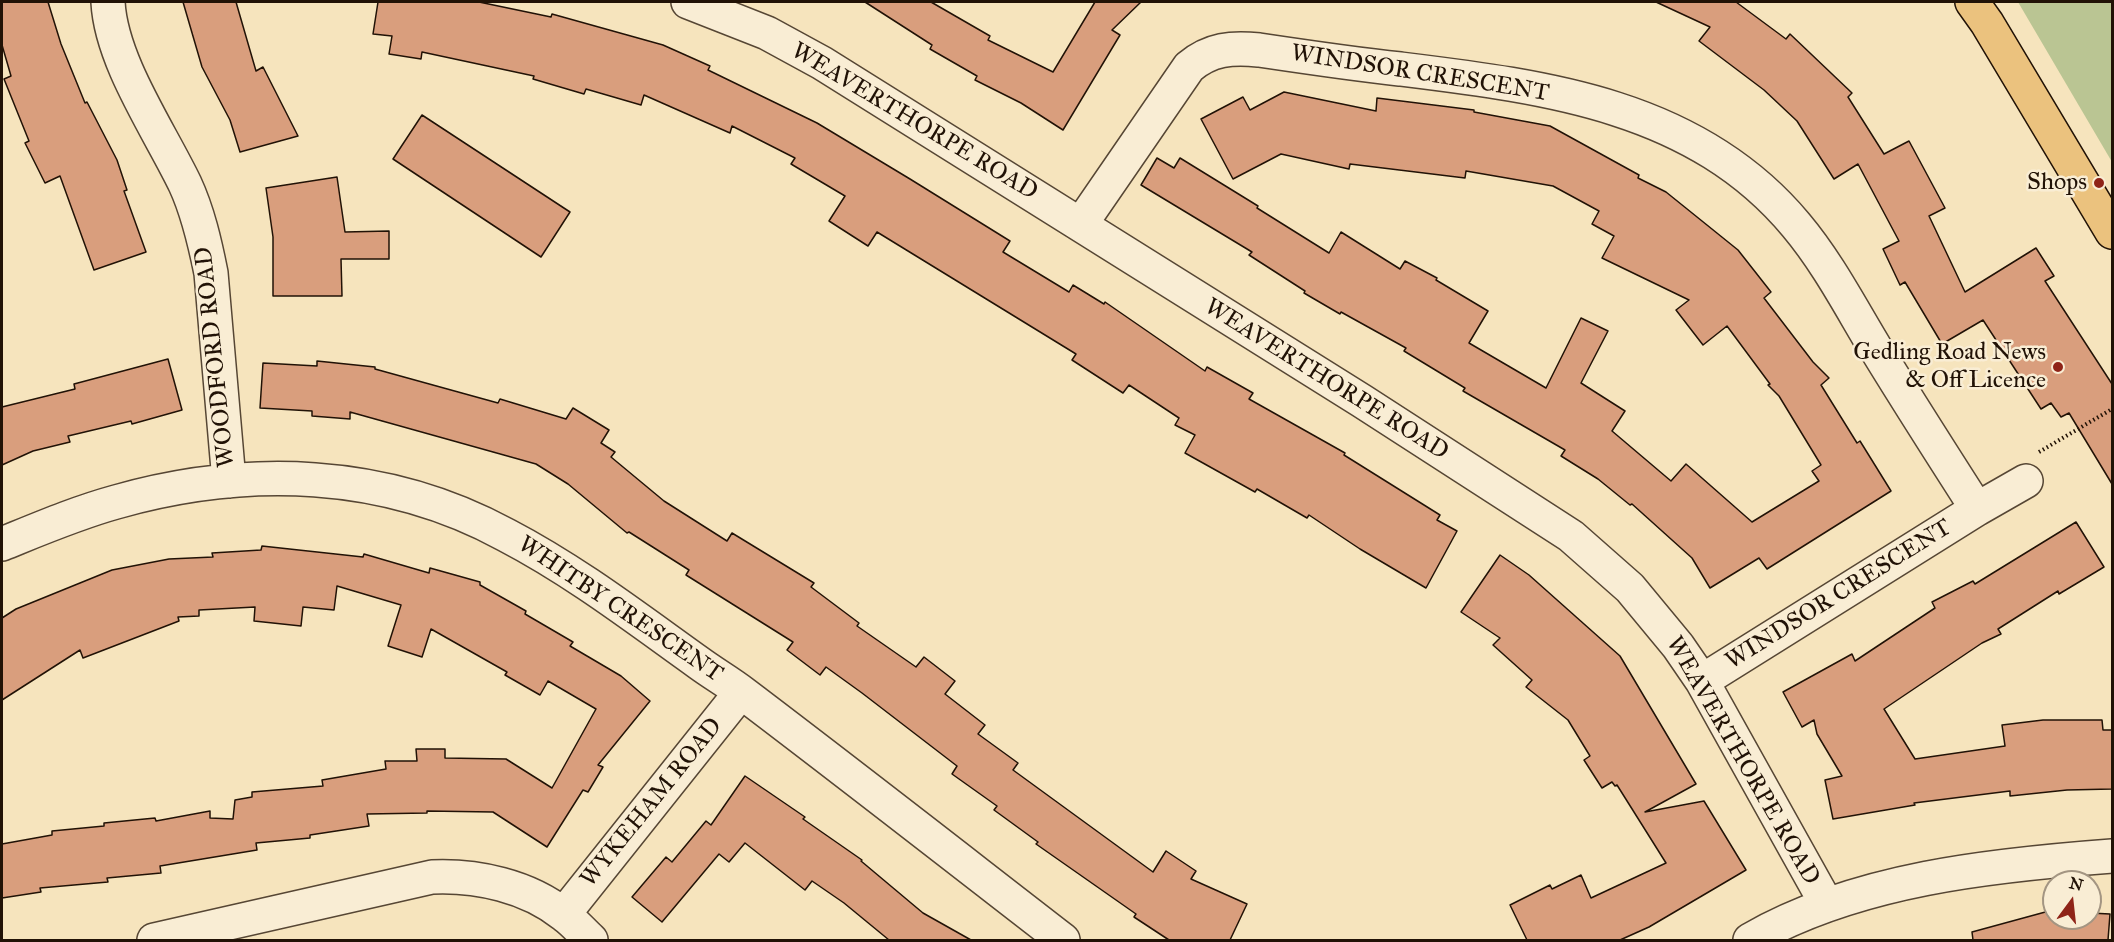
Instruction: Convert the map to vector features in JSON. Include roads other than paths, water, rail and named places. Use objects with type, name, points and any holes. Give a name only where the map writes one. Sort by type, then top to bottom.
[{"type":"main road","points":[[1972,2],[1987,23],[2112,232]]},
{"type":"street","name":"WOODFORD ROAD","points":[[108,2],[108,12],[126,67],[186,186],[205,244],[211,273],[229,481]]},
{"type":"street","name":"WEAVERTHORPE ROAD","points":[[688,2],[767,33],[813,57],[1081,224],[1571,536],[1630,588],[1678,646],[1702,681],[1827,905]]},
{"type":"street","name":"WINDSOR CRESCENT","points":[[1081,224],[1189,67],[1205,55],[1223,50],[1259,50],[1491,80],[1595,103],[1647,118],[1699,143],[1720,157],[1758,188],[1796,225],[1819,255],[1977,509]]},
{"type":"street","name":"WHITBY CRESCENT","points":[[2,544],[82,512],[117,501],[193,484],[273,478],[312,478],[345,482],[409,495],[466,515],[506,534],[605,595],[741,692],[1063,940]]},
{"type":"street","name":"WINDSOR CRESCENT","points":[[1702,681],[1977,509],[2026,481]]},
{"type":"street","name":"WYKEHAM ROAD","points":[[564,914],[741,692]]},
{"type":"street","points":[[1750,940],[1827,905],[1870,891],[1980,870],[2112,856]]},
{"type":"street","points":[[154,940],[432,877],[458,876],[488,881],[516,890],[564,914],[591,940]]},
{"type":"place","name":"Shops","points":[[2099,183]]},
{"type":"place","name":"Gedling Road News & Off Licence","points":[[2058,367]]}]
